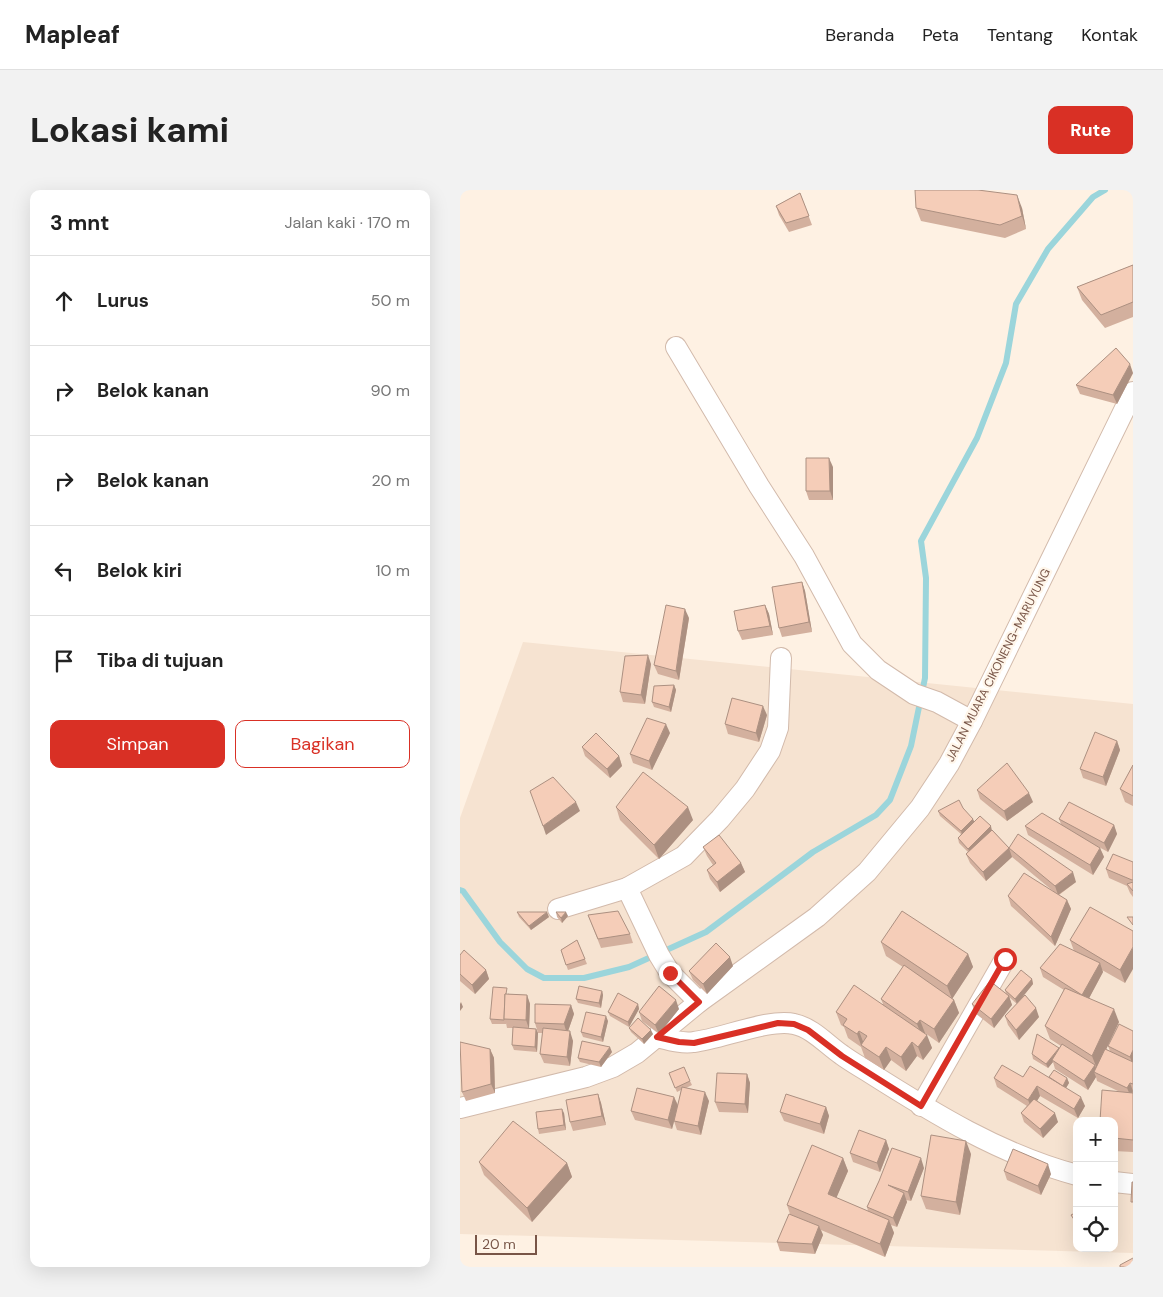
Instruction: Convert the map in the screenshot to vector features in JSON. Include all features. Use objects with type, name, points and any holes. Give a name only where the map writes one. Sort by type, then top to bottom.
[{"type":"street","points":[[676,346],[759,486],[804,556],[852,644],[878,670],[914,694],[937,702],[972,721]]},
{"type":"street","name":"JALAN MUARA CIKONENG-MARUYUNG","points":[[460,1108],[586,1078],[613,1067],[637,1054],[699,1002],[817,917],[867,872],[920,808],[949,764],[972,721],[1133,392]]},
{"type":"street","points":[[558,909],[627,888],[684,856],[720,819],[746,789],[770,751],[778,728],[781,658]]},
{"type":"street","points":[[627,888],[658,955],[670,973],[699,1002]]},
{"type":"street","points":[[921,1106],[1005,959]]},
{"type":"street","points":[[657,1037],[694,1043],[778,1023],[794,1024],[808,1030],[842,1056],[921,1106],[1012,1153],[1052,1169],[1073,1174]]},
{"type":"street","points":[[1118,1182],[1133,1184]]},
{"type":"shaded area","points":[[523,642],[1133,704],[1133,1253],[1098,1252],[1118,1252],[1118,1117],[1073,1117],[1073,1251],[460,1234],[460,818]]},
{"type":"building","points":[[915,190],[978,190],[1017,195],[1022,216],[1000,225],[916,208]]},
{"type":"building","points":[[800,193],[809,216],[786,223],[776,206]]},
{"type":"building","points":[[1133,265],[1133,302],[1101,315],[1077,287]]},
{"type":"building","points":[[1116,348],[1130,364],[1113,395],[1076,385]]},
{"type":"building","points":[[806,458],[829,458],[830,491],[806,491]]},
{"type":"building","points":[[802,582],[809,622],[779,628],[772,587]]},
{"type":"building","points":[[666,605],[685,609],[676,671],[654,665]]},
{"type":"building","points":[[765,605],[770,626],[738,631],[734,611]]},
{"type":"building","points":[[648,655],[641,695],[620,692],[625,656]]},
{"type":"building","points":[[674,685],[669,707],[652,702],[654,686]]},
{"type":"building","points":[[732,698],[763,706],[756,733],[725,724]]},
{"type":"building","points":[[647,718],[666,724],[649,761],[630,754]]},
{"type":"building","points":[[1095,732],[1117,741],[1103,777],[1080,769]]},
{"type":"building","points":[[596,733],[619,756],[607,769],[582,747]]},
{"type":"building","points":[[1007,763],[1029,793],[1004,811],[977,790]]},
{"type":"building","points":[[1133,765],[1133,796],[1120,789]]},
{"type":"building","points":[[643,772],[688,807],[654,845],[616,807]]},
{"type":"building","points":[[553,777],[576,802],[543,826],[530,791]]},
{"type":"building","points":[[959,800],[963,808],[973,819],[961,831],[938,811]]},
{"type":"building","points":[[1069,802],[1114,825],[1104,843],[1059,819]]},
{"type":"building","points":[[1042,813],[1100,848],[1090,865],[1025,826]]},
{"type":"building","points":[[980,816],[991,826],[968,849],[958,838]]},
{"type":"building","points":[[992,830],[1009,848],[983,872],[966,854]]},
{"type":"building","points":[[1018,834],[1073,872],[1055,886],[1009,848]]},
{"type":"building","points":[[719,835],[741,863],[717,882],[707,870],[716,863],[703,847]]},
{"type":"building","points":[[1113,854],[1133,862],[1133,880],[1106,869]]},
{"type":"building","points":[[1024,873],[1067,900],[1051,937],[1008,896]]},
{"type":"building","points":[[1133,882],[1133,891],[1127,884]]},
{"type":"building","points":[[1090,907],[1133,931],[1133,947],[1120,970],[1070,940]]},
{"type":"building","points":[[618,911],[630,934],[598,939],[588,915]]},
{"type":"building","points":[[902,911],[968,954],[947,986],[881,942]]},
{"type":"building","points":[[517,912],[547,912],[529,926]]},
{"type":"building","points":[[556,912],[566,912],[561,918]]},
{"type":"building","points":[[1127,917],[1133,917],[1133,925]]},
{"type":"building","points":[[577,940],[585,959],[566,965],[561,950]]},
{"type":"building","points":[[716,943],[730,957],[703,984],[689,971]]},
{"type":"building","points":[[1060,944],[1100,963],[1082,995],[1040,968]]},
{"type":"building","points":[[464,950],[486,970],[472,985],[460,974],[460,955]]},
{"type":"building","points":[[904,965],[954,1000],[934,1029],[920,1020],[917,1024],[881,999]]},
{"type":"building","points":[[1021,970],[1032,979],[1015,999],[1005,990]]},
{"type":"building","points":[[990,981],[1009,996],[991,1019],[972,1004]]},
{"type":"building","points":[[854,985],[927,1035],[918,1047],[912,1042],[901,1057],[886,1047],[879,1057],[861,1045],[867,1036],[859,1031],[857,1034],[843,1025],[847,1019],[836,1012]]},
{"type":"building","points":[[579,986],[602,991],[599,1003],[576,999]]},
{"type":"building","points":[[659,986],[676,1000],[655,1025],[639,1012]]},
{"type":"building","points":[[493,987],[507,988],[504,1020],[490,1019]]},
{"type":"building","points":[[1065,988],[1114,1009],[1092,1056],[1045,1026]]},
{"type":"building","points":[[618,993],[638,1004],[628,1022],[608,1012]]},
{"type":"building","points":[[505,994],[527,995],[526,1020],[504,1019]]},
{"type":"building","points":[[1025,995],[1036,1008],[1016,1030],[1005,1016]]},
{"type":"building","points":[[535,1004],[571,1005],[564,1024],[535,1023]]},
{"type":"building","points":[[586,1012],[606,1016],[601,1037],[581,1032]]},
{"type":"building","points":[[638,1018],[651,1030],[642,1039],[629,1028]]},
{"type":"building","points":[[1119,1024],[1133,1031],[1133,1050],[1130,1057],[1108,1046]]},
{"type":"building","points":[[513,1027],[536,1029],[535,1047],[512,1045]]},
{"type":"building","points":[[543,1028],[570,1031],[567,1057],[540,1054]]},
{"type":"building","points":[[1037,1034],[1059,1048],[1046,1064],[1032,1054]]},
{"type":"building","points":[[582,1041],[610,1047],[599,1062],[578,1058]]},
{"type":"building","points":[[460,1042],[490,1049],[491,1084],[462,1092]]},
{"type":"building","points":[[1062,1044],[1095,1065],[1084,1081],[1052,1060]]},
{"type":"building","points":[[1105,1049],[1133,1062],[1133,1084],[1130,1083],[1127,1088],[1094,1072]]},
{"type":"building","points":[[1002,1065],[1023,1077],[1030,1066],[1081,1097],[1074,1109],[1037,1086],[1028,1100],[994,1078]]},
{"type":"building","points":[[684,1067],[690,1081],[675,1088],[669,1073]]},
{"type":"building","points":[[1054,1070],[1067,1078],[1063,1086],[1049,1077]]},
{"type":"building","points":[[717,1073],[747,1074],[745,1104],[715,1102]]},
{"type":"building","points":[[682,1087],[705,1092],[698,1126],[674,1121]]},
{"type":"building","points":[[637,1088],[674,1097],[668,1120],[631,1111]]},
{"type":"building","points":[[1102,1090],[1133,1093],[1133,1140],[1118,1138],[1118,1117],[1100,1117]]},
{"type":"building","points":[[598,1094],[602,1116],[570,1122],[566,1100]]},
{"type":"building","points":[[786,1094],[826,1107],[820,1124],[780,1112]]},
{"type":"building","points":[[1034,1099],[1055,1113],[1040,1129],[1021,1113]]},
{"type":"building","points":[[562,1109],[564,1125],[538,1129],[536,1112]]},
{"type":"building","points":[[513,1121],[567,1163],[527,1208],[479,1162]]},
{"type":"building","points":[[859,1130],[886,1140],[877,1163],[850,1153]]},
{"type":"building","points":[[931,1135],[966,1141],[956,1202],[921,1196]]},
{"type":"building","points":[[812,1145],[843,1158],[828,1194],[889,1220],[880,1244],[787,1205]]},
{"type":"building","points":[[892,1148],[921,1158],[908,1192],[888,1185],[904,1193],[893,1218],[867,1207]]},
{"type":"building","points":[[1013,1149],[1048,1164],[1038,1186],[1004,1171]]},
{"type":"building","points":[[1132,1182],[1133,1202],[1131,1202]]},
{"type":"building","points":[[789,1214],[819,1226],[812,1244],[777,1242]]},
{"type":"building","points":[[1133,1258],[1133,1267],[1120,1267],[1120,1265]]},
{"type":"waterway","points":[[460,890],[463,891],[500,942],[527,969],[544,978],[584,978],[629,967],[706,932],[813,852],[876,815],[890,800],[911,746],[925,678],[926,578],[921,541],[977,438],[1006,363],[1016,304],[1048,249],[1093,197],[1105,190]]},
{"type":"route","points":[[670,973],[699,1002],[657,1037],[694,1043],[778,1023],[794,1024],[808,1030],[842,1056],[921,1106],[1005,959]]}]
